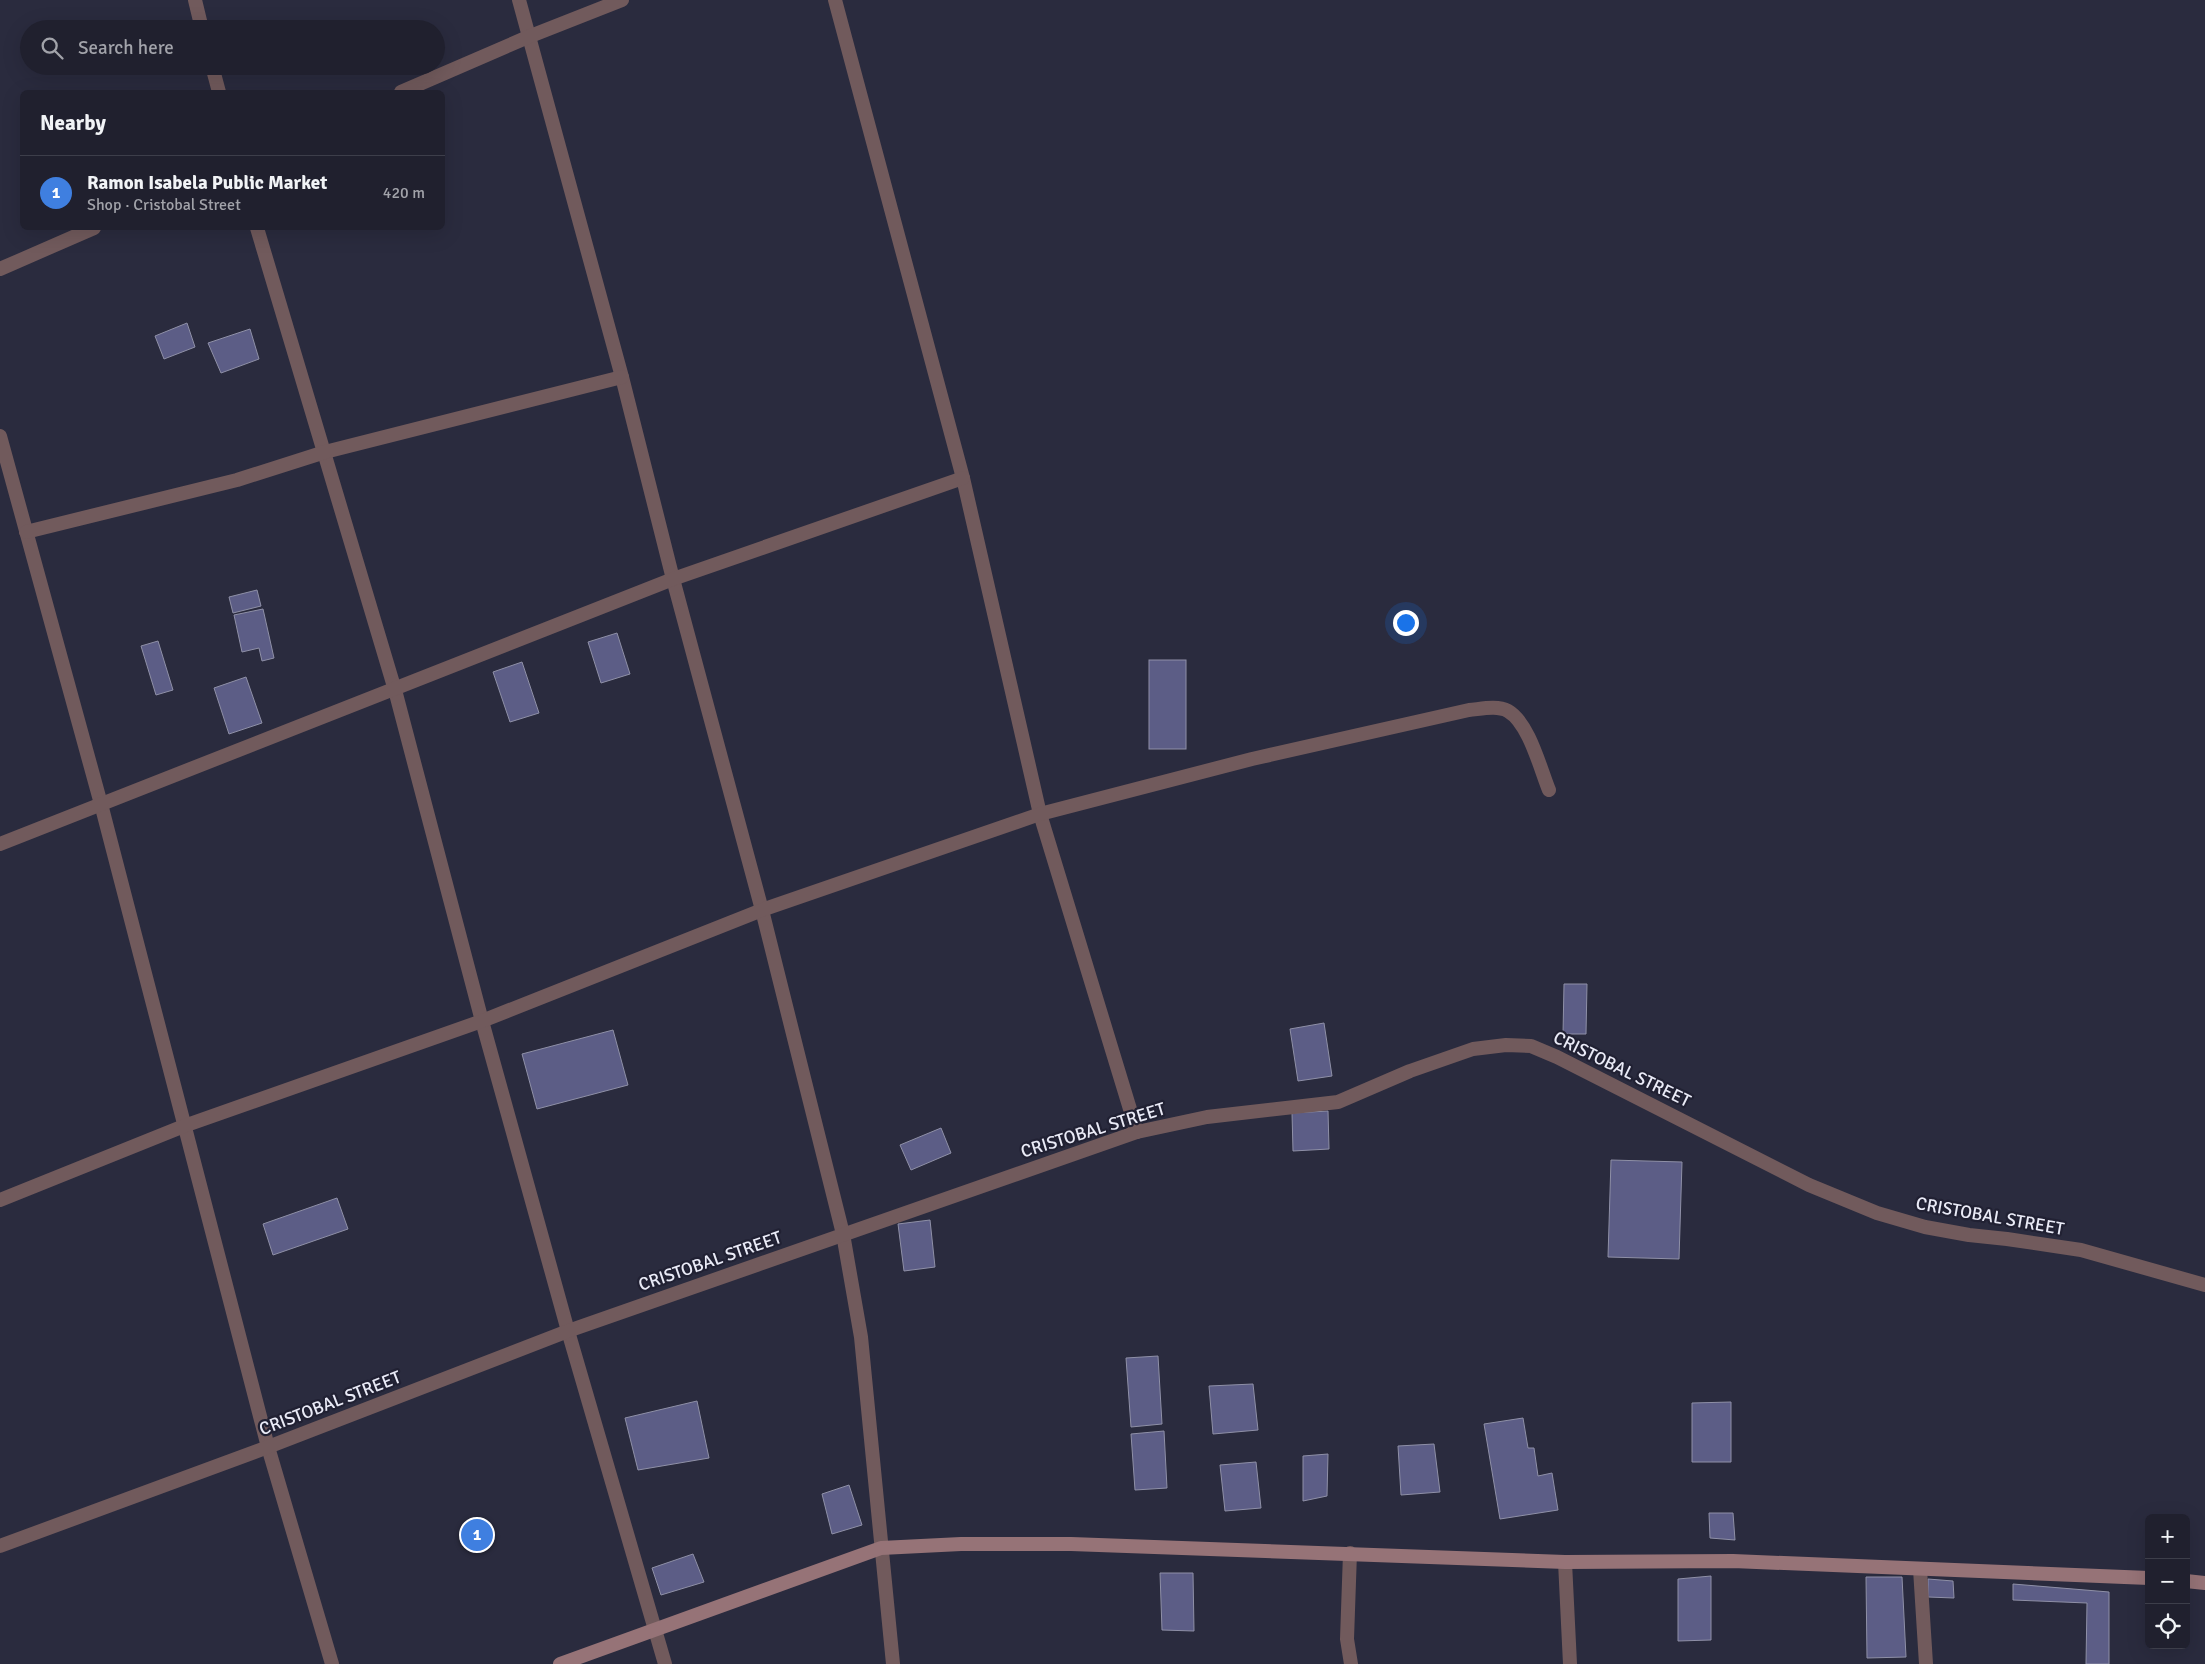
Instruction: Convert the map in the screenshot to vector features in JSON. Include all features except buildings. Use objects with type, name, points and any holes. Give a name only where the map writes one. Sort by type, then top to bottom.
[{"type":"main road","points":[[560,1664],[655,1628],[882,1548],[961,1544],[1071,1544],[1564,1562],[1732,1561],[2145,1578]]},
{"type":"main road","points":[[2190,1581],[2205,1583]]},
{"type":"street","points":[[195,0],[200,20]]},
{"type":"street","points":[[518,0],[622,377],[673,579],[762,910],[842,1234],[861,1337],[892,1664]]},
{"type":"street","points":[[445,73],[528,37],[622,0]]},
{"type":"street","points":[[835,0],[963,478],[1040,814],[1137,1132]]},
{"type":"street","points":[[214,75],[218,90]]},
{"type":"street","points":[[406,90],[440,75]]},
{"type":"street","points":[[0,269],[89,230]]},
{"type":"street","points":[[258,230],[395,690],[482,1021],[568,1331],[665,1664]]},
{"type":"street","points":[[26,532],[237,480],[325,452],[622,377]]},
{"type":"street","points":[[0,436],[101,804],[268,1447],[332,1664]]},
{"type":"street","points":[[0,844],[673,579],[963,478]]},
{"type":"street","points":[[0,1200],[184,1126],[482,1021],[762,910],[1040,814],[1252,759],[1470,710],[1494,708],[1507,710],[1520,720],[1549,790]]},
{"type":"street","name":"CRISTOBAL STREET","points":[[0,1546],[268,1447],[568,1331],[1137,1132],[1207,1117],[1338,1102],[1410,1071],[1473,1050],[1506,1045],[1531,1046],[1557,1057],[1809,1185],[1877,1213],[1925,1227],[2080,1250],[2205,1285]]},
{"type":"street","points":[[1350,1553],[1347,1639],[1351,1664]]},
{"type":"street","points":[[1564,1562],[1570,1664]]},
{"type":"street","points":[[1920,1569],[1926,1664]]},
{"type":"place","name":"Ramon Isabela Public Market","points":[[477,1535]]}]
